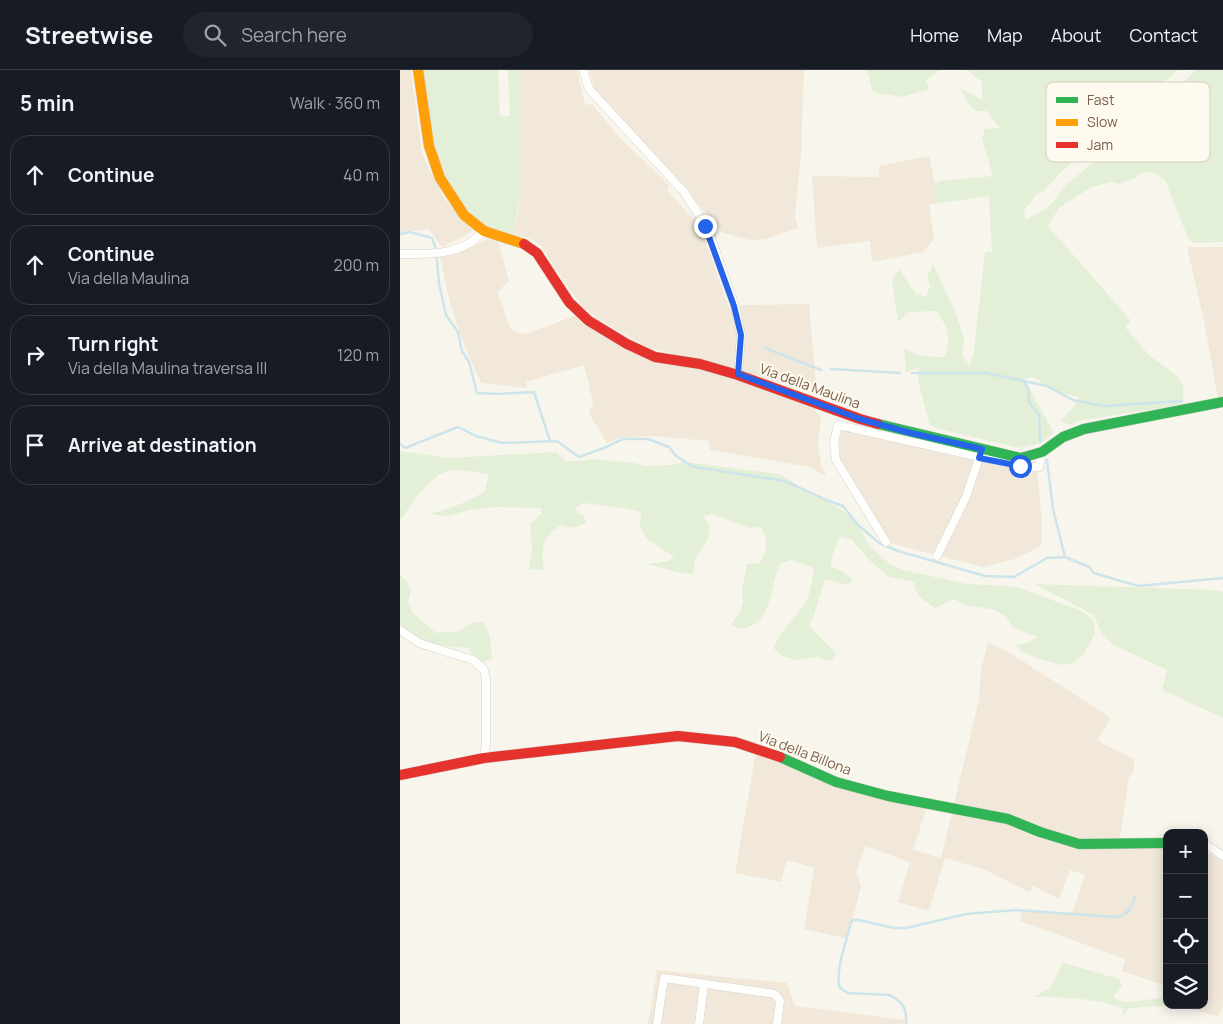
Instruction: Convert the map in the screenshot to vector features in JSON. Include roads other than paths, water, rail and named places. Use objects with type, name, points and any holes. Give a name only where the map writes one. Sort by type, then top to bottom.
[{"type":"street","name":"Via della Maulina","points":[[418,70],[428,146],[440,178],[464,215],[484,231],[527,245],[537,253],[549,269],[569,302],[589,321],[627,344],[655,357],[700,364],[738,374],[860,419],[981,454],[1021,458],[1042,452],[1063,437],[1084,429],[1223,402]]},
{"type":"street","points":[[583,70],[589,89],[684,192],[702,220],[734,306],[741,335],[738,374]]},
{"type":"street","points":[[400,254],[453,251],[472,242],[484,231]]},
{"type":"street","points":[[886,542],[836,460],[834,442],[838,425],[981,454],[966,497],[937,556]]},
{"type":"street","points":[[400,630],[419,643],[473,660],[484,670],[486,680],[486,745],[484,758]]},
{"type":"street","name":"Via della Billona","points":[[400,775],[484,758],[678,736],[735,742],[778,756],[836,782],[888,796],[1008,819],[1040,832],[1079,844],[1163,843]]},
{"type":"street","points":[[1208,846],[1223,856]]},
{"type":"street","points":[[657,1024],[664,978],[775,994],[780,1001],[777,1024]]},
{"type":"street","points":[[699,1024],[704,984]]},
{"type":"waterway","points":[[400,234],[410,232],[432,238],[436,249],[439,284],[446,315],[458,332],[462,351],[469,362],[477,393],[534,392],[550,441]]},
{"type":"waterway","points":[[765,348],[821,370]]},
{"type":"waterway","points":[[831,369],[900,373]]},
{"type":"waterway","points":[[912,373],[986,373],[1047,386],[1073,400],[1104,406],[1182,401]]},
{"type":"waterway","points":[[1024,382],[1028,388],[1029,402],[1039,415],[1040,441]]},
{"type":"waterway","points":[[400,444],[405,448],[458,427],[476,436],[502,443],[557,441],[579,457],[623,439],[648,439],[669,447],[675,455],[695,467],[785,481],[843,506],[857,524],[879,543],[898,551],[985,576],[1014,577],[1047,558],[1065,557],[1089,567],[1094,573],[1138,586],[1223,578]]},
{"type":"waterway","points":[[1047,460],[1053,509],[1065,557]]},
{"type":"waterway","points":[[906,1024],[905,1010],[894,997],[889,995],[848,993],[840,988],[840,966],[853,920],[894,928],[906,928],[966,914],[1016,910],[1116,917],[1127,912],[1135,897]]}]
